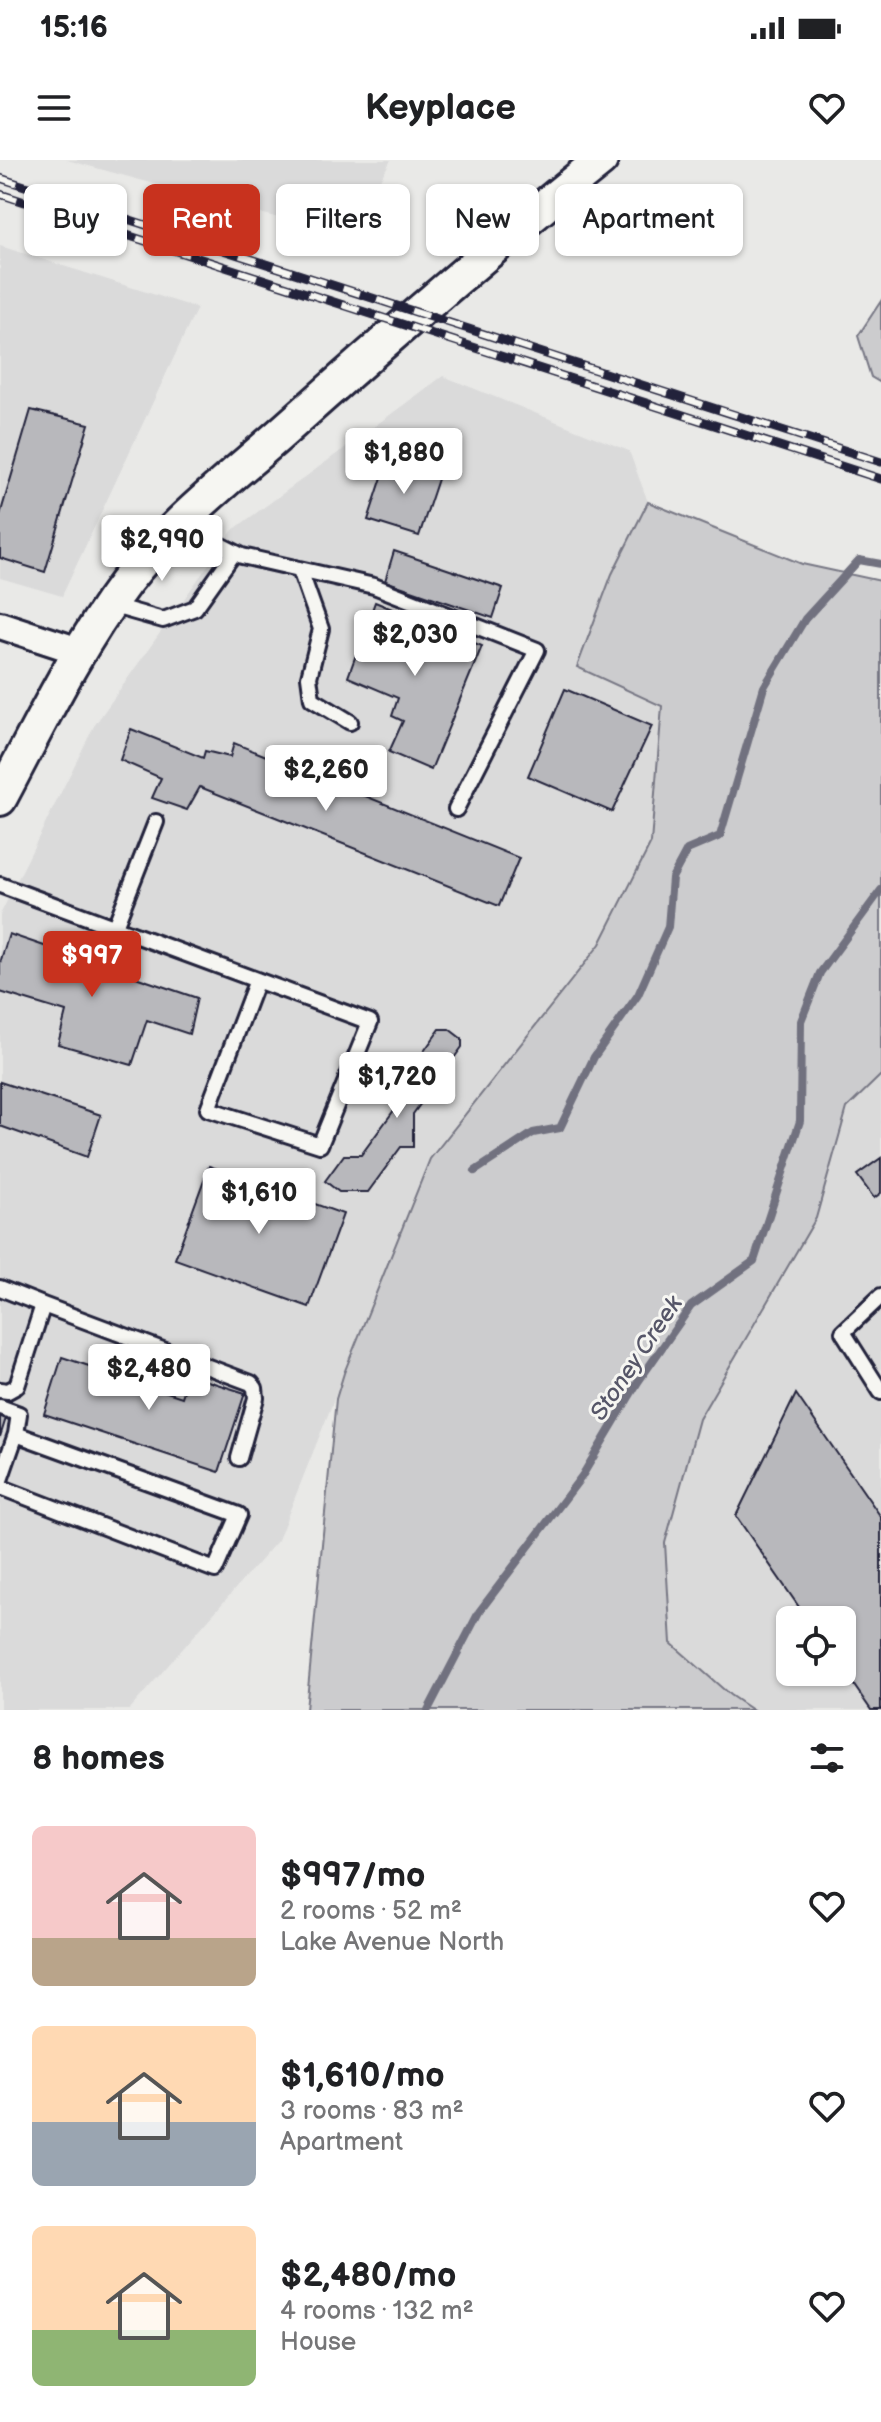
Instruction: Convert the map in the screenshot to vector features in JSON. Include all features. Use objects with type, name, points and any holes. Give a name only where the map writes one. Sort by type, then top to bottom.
[{"type":"street","points":[[0,799],[79,651],[126,582],[178,523],[428,303],[601,160]]},
{"type":"street","points":[[0,625],[79,651]]},
{"type":"lane","points":[[178,523],[242,556],[374,586],[537,650],[456,809]]},
{"type":"lane","points":[[110,605],[163,620],[195,608],[234,553]]},
{"type":"lane","points":[[300,570],[321,629],[309,677],[312,699],[350,722]]},
{"type":"lane","points":[[114,929],[156,822]]},
{"type":"lane","points":[[0,885],[114,929],[257,980],[370,1022],[320,1145],[208,1109],[257,980]]},
{"type":"lane","points":[[0,1288],[251,1383],[256,1398],[239,1458]]},
{"type":"lane","points":[[881,1296],[843,1332],[881,1392]]},
{"type":"lane","points":[[0,1390],[8,1391],[17,1386],[43,1305]]},
{"type":"lane","points":[[0,1407],[19,1414],[16,1434],[0,1480]]},
{"type":"lane","points":[[0,1487],[215,1570],[239,1515],[16,1434]]},
{"type":"shaded area","points":[[67,160],[391,160],[378,184],[276,184],[276,217],[260,213],[260,184],[155,184]]},
{"type":"shaded area","points":[[0,246],[197,308],[62,596],[0,578]]},
{"type":"shaded area","points":[[881,301],[881,383],[871,377],[858,336]]},
{"type":"shaded area","points":[[443,376],[629,451],[648,502],[612,574],[577,666],[662,706],[651,843],[600,944],[430,1159],[278,1540],[129,1710],[0,1710],[0,915],[94,726],[233,530]]},
{"type":"shaded area","points":[[648,502],[802,564],[881,581],[881,1075],[847,1108],[816,1218],[699,1419],[665,1543],[671,1643],[730,1695],[752,1710],[306,1710],[336,1399],[344,1373],[430,1159],[600,944],[651,843],[662,706],[577,667],[612,574]]},
{"type":"shaded area","points":[[881,1075],[881,1710],[752,1710],[730,1695],[671,1643],[665,1543],[699,1419],[816,1218],[847,1108]]},
{"type":"building","points":[[31,410],[89,424],[45,572],[0,558],[0,515]]},
{"type":"building","points":[[389,456],[440,473],[419,536],[368,520]]},
{"type":"building","points":[[394,551],[503,588],[493,618],[385,581]]},
{"type":"building","points":[[375,602],[482,646],[431,770],[389,752],[403,721],[392,716],[398,698],[348,677]]},
{"type":"building","points":[[565,689],[652,726],[612,812],[528,776]]},
{"type":"building","points":[[131,729],[203,758],[205,751],[230,757],[234,743],[519,858],[499,906],[200,787],[187,810],[152,798],[161,778],[120,760]]},
{"type":"building","points":[[9,934],[197,998],[189,1034],[147,1020],[132,1065],[58,1044],[66,1012],[0,992],[0,963]]},
{"type":"building","points":[[440,1029],[449,1029],[462,1039],[462,1047],[413,1114],[413,1147],[401,1147],[368,1192],[339,1192],[325,1181],[344,1155],[361,1155],[414,1083],[414,1065]]},
{"type":"building","points":[[0,1082],[101,1115],[87,1157],[0,1126]]},
{"type":"building","points":[[881,1158],[881,1193],[874,1198],[857,1175]]},
{"type":"building","points":[[209,1166],[343,1214],[309,1307],[175,1259]]},
{"type":"building","points":[[62,1357],[182,1397],[189,1375],[245,1393],[219,1472],[44,1414]]},
{"type":"building","points":[[796,1394],[881,1517],[881,1710],[871,1710],[854,1686],[856,1606],[798,1606],[736,1516]]},
{"type":"building","points":[[0,1412],[7,1415],[0,1437]]},
{"type":"waterway","points":[[475,1171],[533,1133],[560,1128],[594,1057],[638,995],[668,927],[672,878],[687,850],[720,836],[764,687],[805,619],[859,560],[881,564]]},
{"type":"waterway","name":"Stoney Creek","points":[[428,1710],[479,1612],[582,1476],[638,1382],[691,1306],[754,1261],[800,1121],[801,1021],[820,973],[881,890]]},
{"type":"railway","points":[[0,178],[881,462]]},
{"type":"railway","points":[[0,194],[881,479]]}]
